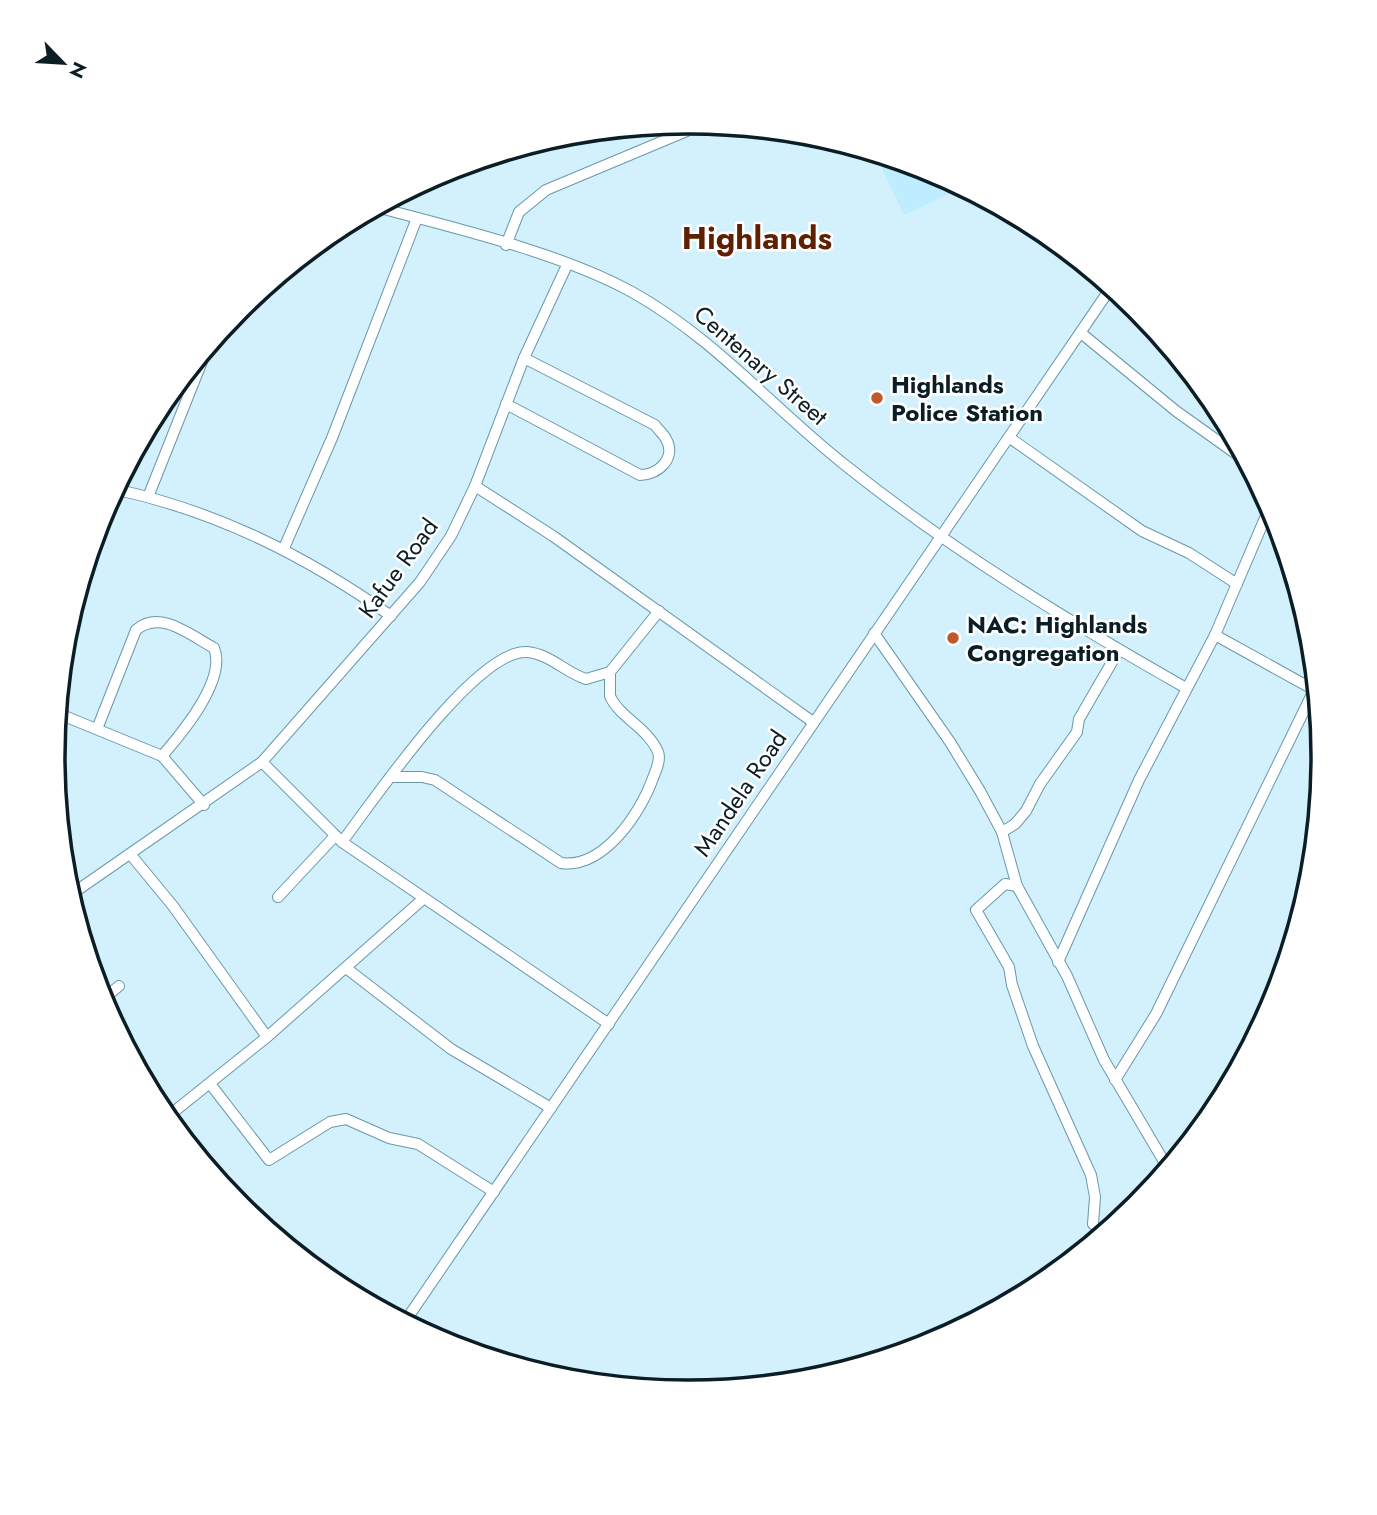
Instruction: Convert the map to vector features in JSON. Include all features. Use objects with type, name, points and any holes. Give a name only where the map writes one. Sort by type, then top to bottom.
[{"type":"street","points":[[506,245],[519,212],[546,190],[679,134]]},
{"type":"street","name":"Centenary Street","points":[[389,211],[605,278],[677,319],[703,338],[845,466],[940,535],[1119,650],[1186,688]]},
{"type":"street","points":[[284,548],[342,413],[417,218]]},
{"type":"street","name":"Kafue Road","points":[[79,889],[204,806],[261,762],[391,616],[441,552],[475,486],[524,358],[567,265]]},
{"type":"street","name":"Mandela Road","points":[[409,1315],[1106,295]]},
{"type":"street","points":[[1081,333],[1176,411],[1232,451]]},
{"type":"street","points":[[506,404],[640,475],[652,475],[661,469],[669,455],[668,441],[654,425],[524,358]]},
{"type":"street","points":[[148,497],[197,374]]},
{"type":"street","points":[[1010,438],[1142,531],[1189,553],[1237,584]]},
{"type":"street","points":[[475,486],[526,518],[813,722]]},
{"type":"street","points":[[125,492],[203,514],[284,548],[338,579],[391,616]]},
{"type":"street","points":[[1058,962],[1139,780],[1215,635],[1265,519]]},
{"type":"street","points":[[278,897],[339,839],[459,696],[487,669],[513,654],[529,652],[551,660],[586,679],[610,672],[659,611]]},
{"type":"street","points":[[97,729],[136,630],[145,621],[167,623],[214,648],[218,662],[193,720],[162,756]]},
{"type":"street","points":[[874,633],[950,742],[1002,832],[1017,886],[1058,962],[1115,1080],[1164,1161]]},
{"type":"street","points":[[1215,635],[1308,684]]},
{"type":"street","points":[[1002,832],[1015,824],[1077,732],[1079,719],[1119,650]]},
{"type":"street","points":[[392,777],[435,780],[561,863],[582,862],[620,835],[637,813],[659,764],[659,754],[652,743],[613,702],[610,672]]},
{"type":"street","points":[[1115,1080],[1156,1014],[1310,704]]},
{"type":"street","points":[[66,717],[162,756],[204,806]]},
{"type":"street","points":[[261,762],[339,839],[609,1024]]},
{"type":"street","points":[[131,855],[173,906],[267,1037]]},
{"type":"street","points":[[1017,886],[1005,884],[976,910],[1009,967],[1012,985],[1033,1046],[1091,1175],[1095,1197],[1093,1224]]},
{"type":"street","points":[[175,1111],[211,1085],[423,899]]},
{"type":"street","points":[[346,968],[451,1049],[551,1108]]},
{"type":"street","points":[[111,993],[119,986]]},
{"type":"street","points":[[211,1085],[269,1160],[330,1122],[345,1119],[389,1138],[418,1144],[494,1192]]},
{"type":"shaded area","points":[[880,164],[952,193],[904,215]]},
{"type":"place","name":"Highlands Police Station","points":[[877,398]]},
{"type":"place","name":"NAC: Highlands Congregation","points":[[953,638]]},
{"type":"district","name":"Highlands","points":[[757,238]]}]
